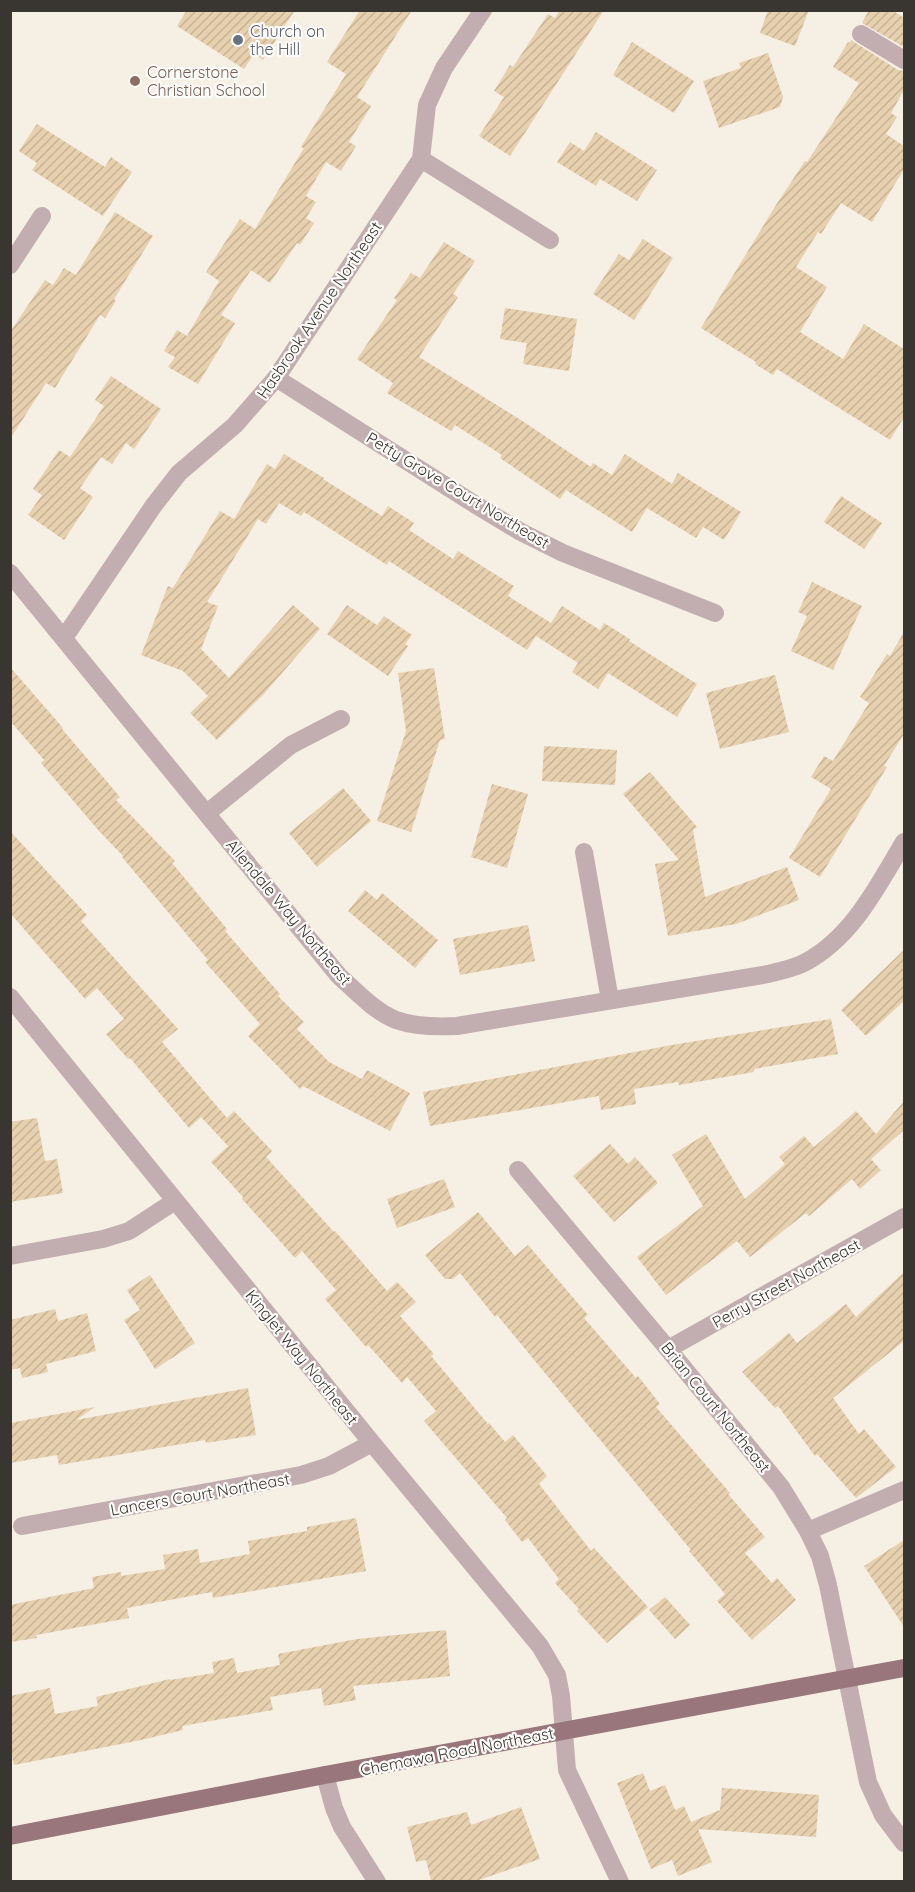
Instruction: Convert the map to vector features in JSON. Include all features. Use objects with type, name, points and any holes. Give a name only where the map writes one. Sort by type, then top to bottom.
[{"type":"main road","name":"Chemawa Road Northeast","points":[[10,1836],[904,1668]]},
{"type":"street","name":"Hasbrook Avenue Northeast","points":[[64,638],[154,505],[179,473],[235,425],[276,378],[421,159],[427,105],[444,68],[483,10]]},
{"type":"street","points":[[861,34],[904,60]]},
{"type":"street","points":[[421,159],[550,240]]},
{"type":"street","points":[[10,265],[42,216]]},
{"type":"street","name":"Petty Grove Court Northeast","points":[[276,378],[521,532],[563,553],[715,614]]},
{"type":"street","name":"Allendale Way Northeast","points":[[10,573],[339,976],[368,1002],[396,1019],[427,1027],[458,1026],[763,975],[801,965],[838,939],[860,913],[904,842]]},
{"type":"street","points":[[207,813],[291,745],[341,719]]},
{"type":"street","points":[[584,852],[610,1000]]},
{"type":"street","name":"Kinglet Way Northeast","points":[[10,997],[540,1646],[556,1675],[561,1696],[566,1731],[567,1770],[620,1881]]},
{"type":"street","name":"Brian Court Northeast","points":[[518,1170],[781,1487],[808,1531],[820,1556],[847,1680]]},
{"type":"street","points":[[10,1256],[121,1234],[175,1200]]},
{"type":"street","name":"Perry Street Northeast","points":[[668,1348],[904,1217]]},
{"type":"street","name":"Lancers Court Northeast","points":[[22,1526],[301,1475],[329,1466],[372,1443]]},
{"type":"street","points":[[808,1531],[904,1490]]},
{"type":"street","points":[[847,1680],[868,1782],[883,1815],[904,1843]]},
{"type":"street","points":[[325,1775],[342,1827],[377,1881]]},
{"type":"building","name":"Church on the Hill","points":[[187,10],[295,10],[263,60],[254,54],[244,69],[177,26]]},
{"type":"building","points":[[360,10],[412,10],[357,97],[371,106],[349,142],[356,146],[341,171],[326,162],[306,196],[316,202],[306,218],[314,223],[300,245],[297,243],[270,283],[251,270],[221,315],[235,323],[198,384],[168,367],[175,357],[164,351],[177,330],[187,336],[219,281],[206,272],[240,219],[255,229],[304,148],[301,147],[346,74],[327,62]]},
{"type":"building","points":[[560,10],[604,10],[510,156],[479,136],[504,97],[494,91],[510,65],[513,67],[548,14],[555,18]]},
{"type":"building","points":[[768,10],[809,10],[795,46],[760,33]]},
{"type":"building","points":[[869,10],[892,10],[904,18],[904,47],[862,23]]},
{"type":"building","points":[[851,40],[898,70],[904,71],[904,90],[891,113],[897,117],[886,134],[904,146],[904,169],[872,222],[841,203],[821,234],[818,232],[796,267],[827,287],[800,332],[843,359],[864,324],[904,349],[904,417],[890,440],[777,369],[773,375],[701,328],[776,205],[859,83],[833,67]]},
{"type":"building","points":[[632,42],[694,81],[674,113],[613,75]]},
{"type":"building","points":[[768,53],[783,97],[780,107],[719,128],[703,81],[741,68],[739,63]]},
{"type":"building","points":[[37,124],[105,167],[111,157],[132,172],[103,216],[32,170],[37,163],[19,151]]},
{"type":"building","points":[[596,132],[657,170],[637,201],[600,179],[596,186],[557,162],[570,142],[584,151]]},
{"type":"building","points":[[115,212],[153,236],[114,299],[116,301],[105,318],[100,315],[55,388],[46,383],[10,439],[10,332],[45,280],[53,285],[64,268],[76,275]]},
{"type":"building","points":[[643,239],[673,258],[634,320],[593,294],[619,254],[629,260]]},
{"type":"building","points":[[444,242],[475,261],[453,294],[458,297],[419,357],[524,422],[591,467],[593,463],[612,475],[625,454],[672,484],[678,473],[741,512],[724,540],[703,527],[696,538],[647,508],[632,532],[566,490],[560,499],[500,458],[502,455],[455,425],[451,431],[387,393],[393,383],[357,359],[397,300],[394,298],[411,273],[420,278]]},
{"type":"building","points":[[505,308],[577,319],[569,371],[523,364],[527,343],[500,339]]},
{"type":"building","points":[[111,376],[161,409],[134,449],[126,443],[112,464],[101,457],[80,488],[93,497],[64,540],[28,515],[42,495],[33,489],[59,450],[70,457],[104,406],[95,400]]},
{"type":"building","points":[[284,454],[382,516],[388,506],[414,523],[409,530],[453,559],[458,551],[514,586],[508,596],[551,623],[562,606],[600,630],[604,623],[630,639],[629,641],[697,684],[677,717],[608,673],[598,689],[572,672],[578,663],[536,636],[527,650],[389,561],[387,565],[304,512],[301,516],[279,503],[266,524],[258,519],[207,602],[218,606],[201,649],[229,678],[293,605],[320,629],[263,695],[217,740],[190,713],[208,696],[183,671],[141,655],[168,586],[173,588],[220,511],[234,519],[267,464],[275,469]]},
{"type":"building","points":[[841,496],[882,523],[864,549],[824,522]]},
{"type":"building","points":[[812,582],[862,606],[833,670],[791,651],[807,616],[798,612]]},
{"type":"building","points":[[347,605],[377,625],[384,616],[412,635],[405,644],[408,646],[388,676],[327,634]]},
{"type":"building","points":[[904,632],[904,734],[884,766],[887,767],[820,877],[789,858],[831,789],[811,777],[824,756],[833,761],[869,703],[860,697],[887,654],[890,656]]},
{"type":"building","points":[[10,667],[120,797],[116,800],[175,861],[172,863],[227,929],[225,931],[280,994],[278,996],[304,1022],[297,1029],[329,1062],[362,1079],[367,1070],[410,1093],[390,1131],[303,1086],[300,1089],[248,1036],[260,1024],[205,962],[208,960],[123,856],[41,763],[44,760],[10,721]]},
{"type":"building","points":[[434,668],[445,739],[440,740],[411,832],[377,821],[406,731],[398,673]]},
{"type":"building","points":[[775,675],[789,732],[720,749],[706,693]]},
{"type":"building","points":[[544,746],[617,750],[615,785],[542,781]]},
{"type":"building","points":[[650,772],[697,827],[693,830],[705,897],[787,867],[799,900],[736,924],[668,936],[655,864],[679,860],[623,794]]},
{"type":"building","points":[[492,784],[528,794],[507,868],[471,857]]},
{"type":"building","points":[[343,788],[371,821],[317,867],[289,833]]},
{"type":"building","points":[[10,831],[87,915],[81,921],[178,1029],[162,1042],[227,1118],[234,1111],[272,1151],[266,1157],[387,1291],[397,1282],[416,1302],[400,1316],[505,1442],[513,1435],[547,1476],[539,1484],[591,1551],[594,1548],[648,1607],[607,1643],[555,1583],[559,1579],[528,1538],[522,1542],[505,1520],[507,1518],[424,1421],[436,1411],[407,1377],[402,1383],[368,1345],[366,1347],[325,1299],[336,1290],[302,1251],[295,1258],[211,1162],[228,1146],[201,1117],[189,1128],[130,1058],[128,1059],[106,1034],[124,1019],[97,988],[85,999],[10,913]]},
{"type":"building","points":[[365,890],[377,900],[382,893],[438,940],[415,968],[348,911]]},
{"type":"building","points":[[528,925],[535,961],[460,975],[453,939]]},
{"type":"building","points":[[904,950],[904,1001],[866,1036],[841,1010]]},
{"type":"building","points":[[831,1019],[838,1054],[679,1085],[678,1082],[634,1089],[636,1104],[601,1110],[599,1096],[430,1126],[423,1092],[672,1045]]},
{"type":"building","points":[[904,1101],[904,1130],[871,1159],[881,1170],[860,1189],[852,1179],[809,1216],[806,1213],[750,1257],[737,1241],[666,1295],[637,1257],[703,1206],[672,1155],[706,1134],[745,1199],[785,1164],[779,1157],[804,1136],[814,1147],[856,1111],[876,1134]]},
{"type":"building","points":[[37,1118],[45,1161],[57,1159],[63,1193],[10,1202],[10,1122]]},
{"type":"building","points":[[610,1144],[628,1164],[635,1157],[658,1183],[614,1222],[573,1176]]},
{"type":"building","points":[[444,1179],[455,1207],[397,1228],[387,1199]]},
{"type":"building","points":[[478,1212],[515,1256],[528,1245],[588,1315],[584,1318],[636,1378],[638,1376],[660,1404],[656,1407],[765,1537],[745,1553],[772,1583],[777,1578],[796,1600],[752,1640],[717,1601],[725,1594],[689,1551],[691,1550],[497,1315],[495,1317],[460,1273],[453,1279],[445,1279],[425,1255]]},
{"type":"building","points":[[904,1272],[904,1341],[833,1398],[859,1434],[864,1429],[896,1467],[856,1498],[817,1454],[815,1456],[778,1406],[775,1408],[742,1372],[789,1333],[797,1343],[846,1304],[856,1317]]},
{"type":"building","points":[[150,1275],[195,1343],[155,1369],[124,1320],[140,1310],[127,1290]]},
{"type":"building","points":[[55,1309],[58,1321],[87,1313],[96,1351],[46,1364],[48,1372],[22,1378],[20,1368],[10,1370],[10,1320]]},
{"type":"building","points":[[248,1388],[256,1435],[206,1443],[205,1440],[59,1465],[57,1455],[10,1463],[10,1423],[95,1407],[76,1420]]},
{"type":"building","points":[[356,1518],[366,1571],[213,1598],[212,1592],[127,1608],[129,1618],[10,1642],[10,1605],[94,1588],[92,1577],[121,1572],[121,1576],[165,1569],[163,1555],[198,1549],[200,1563],[250,1554],[248,1541],[307,1531],[307,1527]]},
{"type":"building","points":[[904,1540],[904,1627],[864,1566]]},
{"type":"building","points":[[665,1597],[690,1625],[675,1639],[649,1610]]},
{"type":"building","points":[[446,1630],[450,1676],[353,1686],[356,1700],[324,1706],[321,1688],[270,1697],[273,1710],[182,1726],[183,1730],[141,1740],[14,1765],[10,1747],[10,1696],[50,1688],[55,1714],[98,1706],[96,1697],[170,1679],[214,1673],[212,1662],[234,1658],[237,1673],[280,1665],[278,1654],[357,1639]]},
{"type":"building","points":[[643,1773],[650,1791],[665,1785],[675,1810],[684,1806],[691,1822],[720,1810],[722,1788],[819,1795],[816,1837],[698,1829],[712,1862],[678,1876],[672,1860],[651,1869],[617,1783]]},
{"type":"building","points":[[521,1807],[540,1859],[476,1881],[431,1881],[426,1860],[416,1862],[407,1827],[467,1812],[471,1825]]},
{"type":"place","name":"Church on the Hill","points":[[238,40]]},
{"type":"place","name":"Cornerstone Christian School","points":[[135,81]]}]
